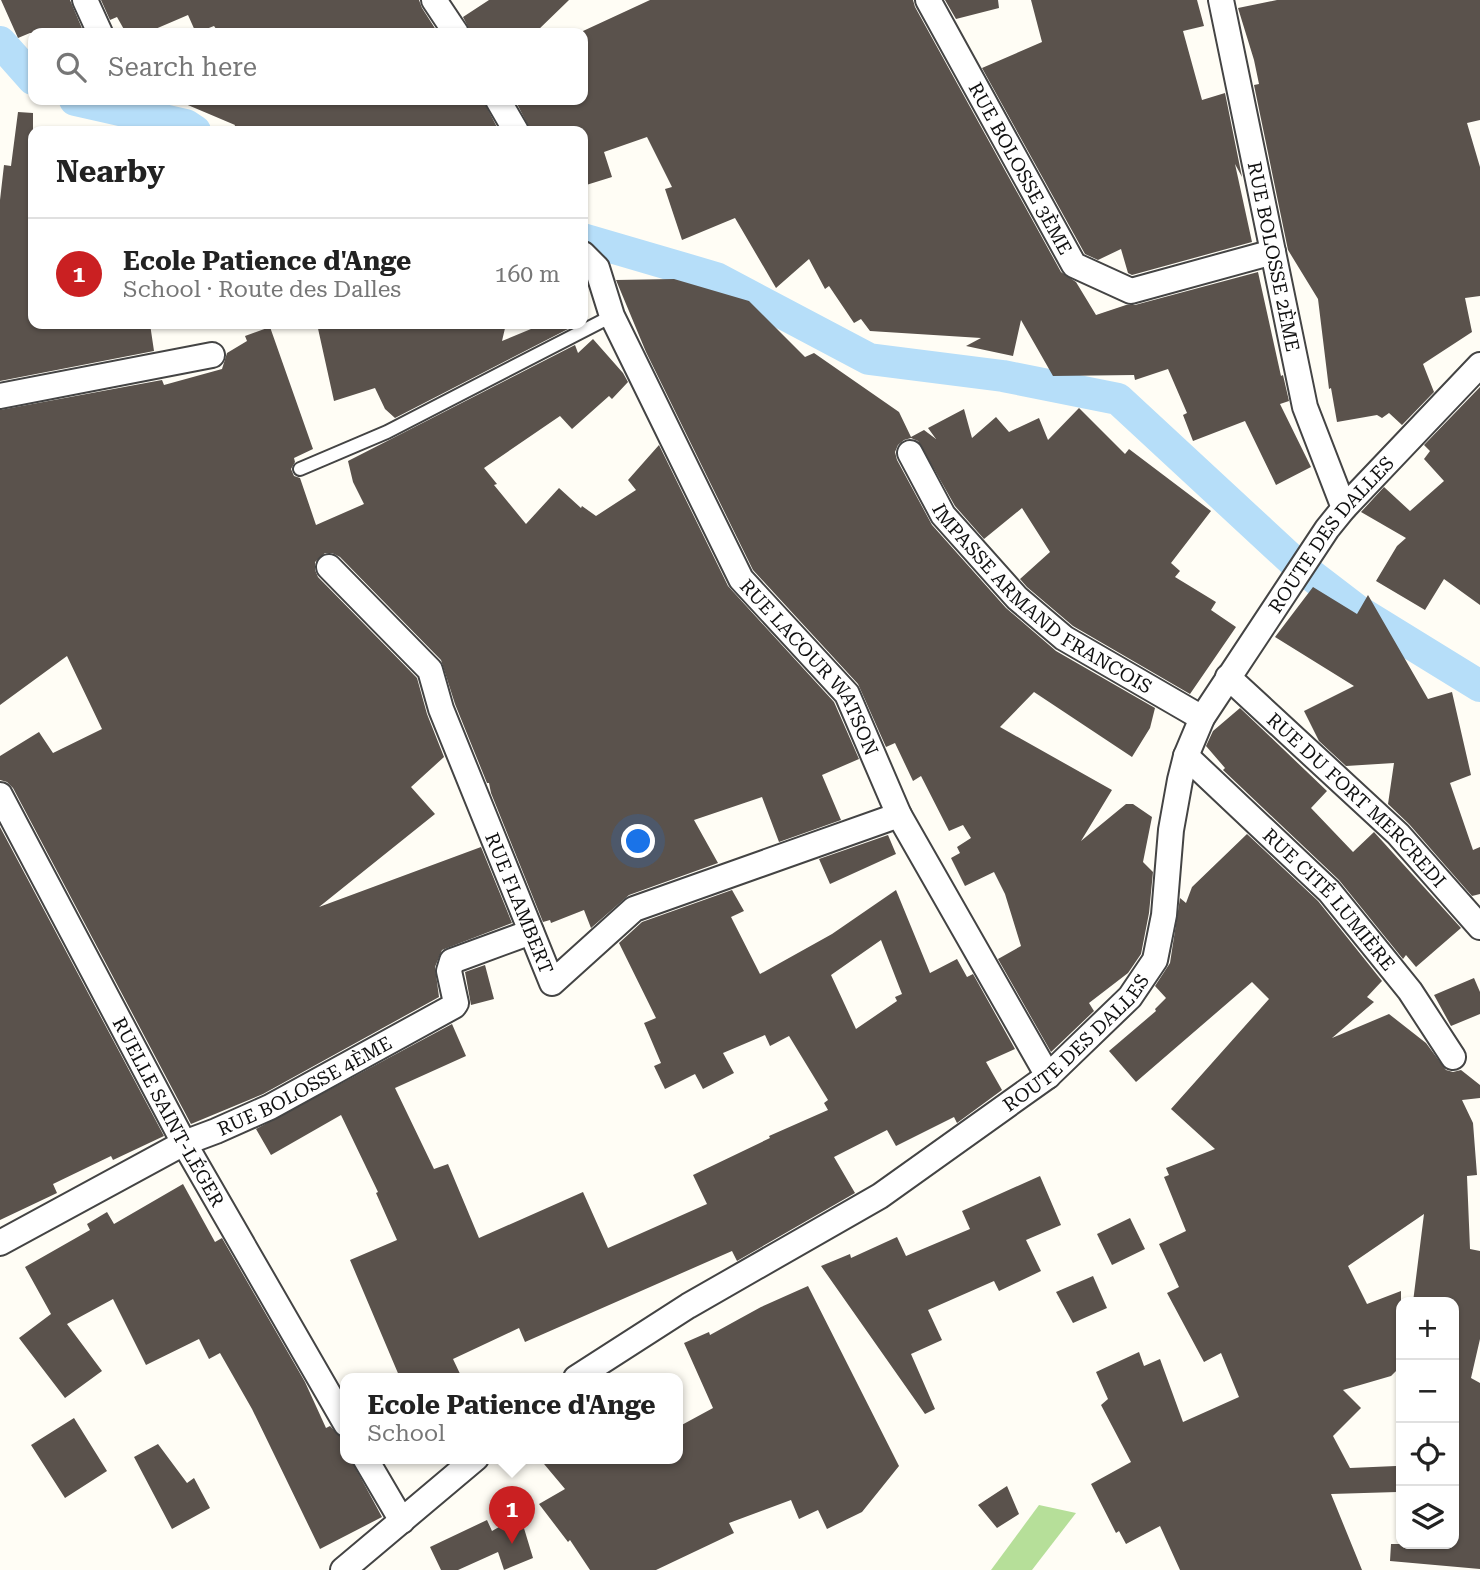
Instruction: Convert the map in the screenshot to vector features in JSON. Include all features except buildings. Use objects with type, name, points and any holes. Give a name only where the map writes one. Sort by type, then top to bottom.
[{"type":"street","points":[[85,0],[98,28]]},
{"type":"street","points":[[434,0],[453,28]]},
{"type":"street","name":"RUE BOLOSSE 3ÈME","points":[[928,0],[1074,265],[1131,291],[1273,252]]},
{"type":"street","name":"RUE BOLOSSE 2ÈME","points":[[1221,0],[1305,407],[1345,508]]},
{"type":"street","points":[[501,105],[513,126]]},
{"type":"street","name":"RUE LACOUR WATSON","points":[[588,259],[597,268],[612,316],[741,579],[847,694],[899,815],[1048,1076]]},
{"type":"street","points":[[0,396],[212,355]]},
{"type":"street","name":"ROUTE DES DALLES","points":[[584,1373],[688,1306],[880,1196],[1048,1076],[1130,997],[1155,960],[1164,915],[1171,830],[1186,756],[1202,719],[1327,529],[1480,365]]},
{"type":"street","name":"IMPASSE ARMAND FRANCOIS","points":[[910,453],[943,515],[1017,598],[1064,638],[1202,719]]},
{"type":"street","name":"RUE FLAMBERT","points":[[329,567],[430,670],[442,709],[552,983],[634,909],[899,815]]},
{"type":"street","name":"RUE DU FORT MERCREDI","points":[[1228,677],[1398,834],[1480,927]]},
{"type":"street","name":"RUE CITÉ LUMIÈRE","points":[[1186,756],[1329,891],[1410,991],[1453,1057]]},
{"type":"street","name":"RUELLE SAINT-LÉGER","points":[[0,795],[184,1143],[340,1414]]},
{"type":"street","name":"RUE BOLOSSE 4ÈME","points":[[0,1243],[184,1143],[270,1107],[454,1006],[456,1003],[449,968],[452,961],[531,932]]},
{"type":"street","points":[[369,1464],[402,1521]]},
{"type":"street","points":[[343,1570],[470,1464]]},
{"type":"lane","points":[[588,328],[612,316]]},
{"type":"lane","points":[[300,469],[387,432],[587,329]]},
{"type":"green space","points":[[1039,1505],[1076,1513],[1032,1570],[991,1570]]},
{"type":"waterway","points":[[0,42],[28,73]]},
{"type":"waterway","points":[[97,105],[188,126]]},
{"type":"waterway","points":[[588,240],[716,278],[869,359],[1003,376],[1118,399],[1294,562],[1358,611],[1480,686]]},
{"type":"place","name":"Ecole Patience d'Ange","points":[[512,1544]]}]
